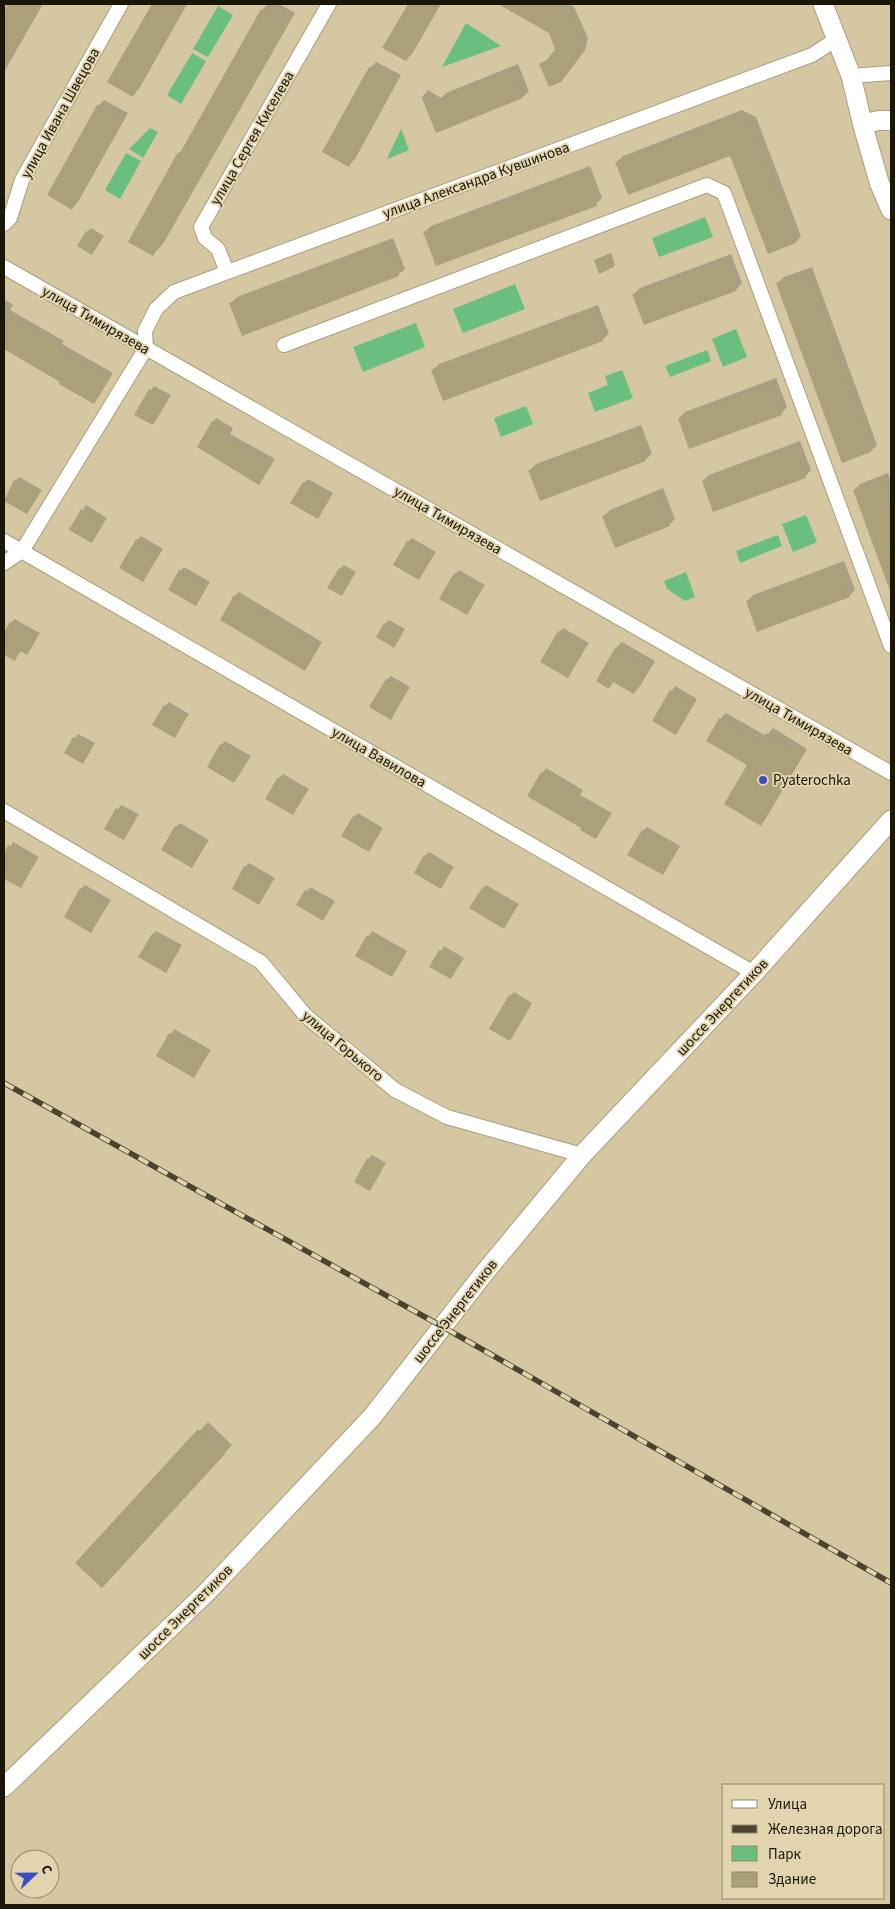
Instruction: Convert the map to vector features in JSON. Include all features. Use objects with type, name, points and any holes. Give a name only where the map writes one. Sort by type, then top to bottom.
[{"type":"main road","points":[[823,4],[838,38],[851,76],[862,126],[885,181],[891,210]]},
{"type":"main road","points":[[862,126],[881,120],[891,121]]},
{"type":"main road","name":"шоссе Энергетиков","points":[[4,1786],[207,1592],[372,1417],[485,1272],[582,1155],[754,974],[891,820]]},
{"type":"street","name":"улица Ивана Швецова","points":[[4,224],[10,218],[22,180],[121,4]]},
{"type":"street","name":"улица Сергея Киселева","points":[[227,272],[218,249],[205,238],[201,227],[329,4]]},
{"type":"street","name":"улица Александра Кувшинова","points":[[146,348],[145,331],[156,309],[174,292],[812,56],[838,38]]},
{"type":"street","points":[[851,76],[891,73]]},
{"type":"street","points":[[284,345],[707,185],[724,193],[891,646]]},
{"type":"street","name":"улица Тимирязева","points":[[4,267],[891,773]]},
{"type":"street","points":[[4,563],[22,552],[146,348]]},
{"type":"street","name":"улица Вавилова","points":[[4,541],[754,974]]},
{"type":"street","name":"улица Горького","points":[[4,811],[260,962],[306,1016],[395,1090],[447,1117],[582,1155]]},
{"type":"green space","points":[[218,6],[233,15],[208,57],[193,49]]},
{"type":"green space","points":[[466,23],[501,46],[442,67]]},
{"type":"green space","points":[[192,53],[206,61],[181,104],[167,95]]},
{"type":"green space","points":[[150,128],[158,132],[143,158],[129,149]]},
{"type":"green space","points":[[401,129],[409,150],[387,159]]},
{"type":"green space","points":[[126,153],[141,161],[120,199],[105,190]]},
{"type":"green space","points":[[705,217],[713,237],[659,257],[652,238]]},
{"type":"green space","points":[[515,284],[525,309],[463,333],[453,309]]},
{"type":"green space","points":[[416,323],[425,347],[363,372],[353,347]]},
{"type":"green space","points":[[736,329],[747,357],[723,367],[712,339]]},
{"type":"green space","points":[[707,350],[711,361],[670,377],[665,366]]},
{"type":"green space","points":[[622,370],[633,398],[595,412],[588,393],[608,385],[605,376]]},
{"type":"green space","points":[[526,406],[533,424],[501,437],[494,418]]},
{"type":"green space","points":[[806,515],[817,542],[793,552],[782,524]]},
{"type":"green space","points":[[778,535],[782,546],[740,563],[736,551]]},
{"type":"green space","points":[[686,572],[695,597],[685,601],[667,589],[664,581]]},
{"type":"building","points":[[8,4],[42,4],[4,68],[4,11]]},
{"type":"building","points":[[152,4],[187,4],[133,97],[107,82]]},
{"type":"building","points":[[408,4],[440,4],[406,61],[382,48]]},
{"type":"building","points":[[498,4],[554,4],[568,13],[582,45],[579,58],[561,82],[549,87],[539,64],[547,60],[555,49],[549,33]]},
{"type":"building","points":[[261,9],[286,23],[216,147],[214,146],[153,256],[128,242]]},
{"type":"building","points":[[369,67],[396,82],[349,167],[322,152]]},
{"type":"building","points":[[512,70],[523,98],[436,133],[421,96],[436,104],[438,99]]},
{"type":"building","points":[[97,105],[122,120],[72,210],[47,195]]},
{"type":"building","points":[[735,116],[750,123],[796,243],[768,254],[730,156],[628,195],[615,162]]},
{"type":"building","points":[[584,171],[597,206],[436,266],[423,232]]},
{"type":"building","points":[[86,231],[101,240],[92,255],[77,246]]},
{"type":"building","points":[[386,243],[399,276],[242,336],[229,303]]},
{"type":"building","points":[[609,254],[614,267],[599,274],[594,260]]},
{"type":"building","points":[[725,260],[736,291],[644,325],[632,294]]},
{"type":"building","points":[[806,272],[871,452],[842,463],[776,283]]},
{"type":"building","points":[[592,310],[603,341],[443,401],[431,370]]},
{"type":"building","points":[[4,314],[60,346],[58,349],[109,378],[94,404],[4,349]]},
{"type":"building","points":[[770,384],[782,415],[689,449],[678,418]]},
{"type":"building","points":[[149,389],[168,400],[153,425],[134,415]]},
{"type":"building","points":[[212,421],[230,432],[227,438],[272,464],[259,485],[197,447]]},
{"type":"building","points":[[635,430],[646,461],[540,501],[528,470]]},
{"type":"building","points":[[794,447],[806,478],[713,512],[702,481]]},
{"type":"building","points":[[882,479],[891,504],[891,591],[853,490]]},
{"type":"building","points":[[14,480],[39,494],[27,514],[4,501]]},
{"type":"building","points":[[303,482],[330,498],[318,519],[290,503]]},
{"type":"building","points":[[657,494],[670,526],[615,548],[602,516]]},
{"type":"building","points":[[81,509],[104,522],[92,543],[69,530]]},
{"type":"building","points":[[136,539],[160,553],[143,582],[119,568]]},
{"type":"building","points":[[407,541],[433,556],[419,580],[393,565]]},
{"type":"building","points":[[838,566],[850,597],[757,632],[746,601]]},
{"type":"building","points":[[339,568],[353,576],[342,596],[327,588]]},
{"type":"building","points":[[179,570],[207,587],[196,606],[168,590]]},
{"type":"building","points":[[454,573],[482,589],[467,615],[439,599]]},
{"type":"building","points":[[234,595],[319,647],[305,671],[220,620]]},
{"type":"building","points":[[10,622],[37,637],[27,655],[20,651],[15,661],[4,655],[4,632]]},
{"type":"building","points":[[384,623],[402,634],[394,648],[376,637]]},
{"type":"building","points":[[558,631],[586,647],[568,678],[540,662]]},
{"type":"building","points":[[615,648],[650,668],[634,694],[613,682],[609,689],[596,681]]},
{"type":"building","points":[[386,679],[407,691],[391,720],[369,707]]},
{"type":"building","points":[[670,690],[694,704],[676,735],[652,721]]},
{"type":"building","points":[[164,705],[186,718],[175,738],[152,725]]},
{"type":"building","name":"Pyaterochka","points":[[719,718],[761,742],[766,733],[803,755],[761,826],[724,804],[747,765],[706,741]]},
{"type":"building","points":[[73,737],[92,748],[83,764],[64,753]]},
{"type":"building","points":[[220,744],[248,760],[234,783],[207,767]]},
{"type":"building","points":[[541,772],[580,794],[577,799],[609,817],[596,839],[527,796]]},
{"type":"building","points":[[278,777],[306,793],[293,815],[265,799]]},
{"type":"building","points":[[116,808],[136,819],[124,840],[104,829]]},
{"type":"building","points":[[353,816],[380,832],[369,852],[341,836]]},
{"type":"building","points":[[175,826],[206,844],[192,868],[161,850]]},
{"type":"building","points":[[642,830],[677,851],[663,875],[627,855]]},
{"type":"building","points":[[8,845],[36,861],[21,888],[4,879],[4,853]]},
{"type":"building","points":[[424,855],[451,871],[441,889],[414,873]]},
{"type":"building","points":[[244,866],[272,882],[259,905],[232,889]]},
{"type":"building","points":[[80,888],[108,904],[91,933],[64,917]]},
{"type":"building","points":[[482,888],[516,908],[504,929],[469,908]]},
{"type":"building","points":[[305,890],[332,905],[323,921],[296,905]]},
{"type":"building","points":[[152,934],[179,950],[166,973],[138,957]]},
{"type":"building","points":[[367,935],[404,956],[392,977],[355,956]]},
{"type":"building","points":[[439,950],[461,962],[451,979],[429,967]]},
{"type":"building","points":[[509,995],[530,1007],[510,1041],[489,1029]]},
{"type":"building","points":[[169,1033],[208,1054],[194,1078],[156,1056]]},
{"type":"building","points":[[367,1158],[383,1168],[370,1191],[354,1182]]},
{"type":"building","points":[[198,1429],[225,1454],[102,1588],[75,1563]]},
{"type":"railway","points":[[4,1083],[443,1327],[891,1583]]},
{"type":"place","name":"Pyaterochka","points":[[763,780]]}]
